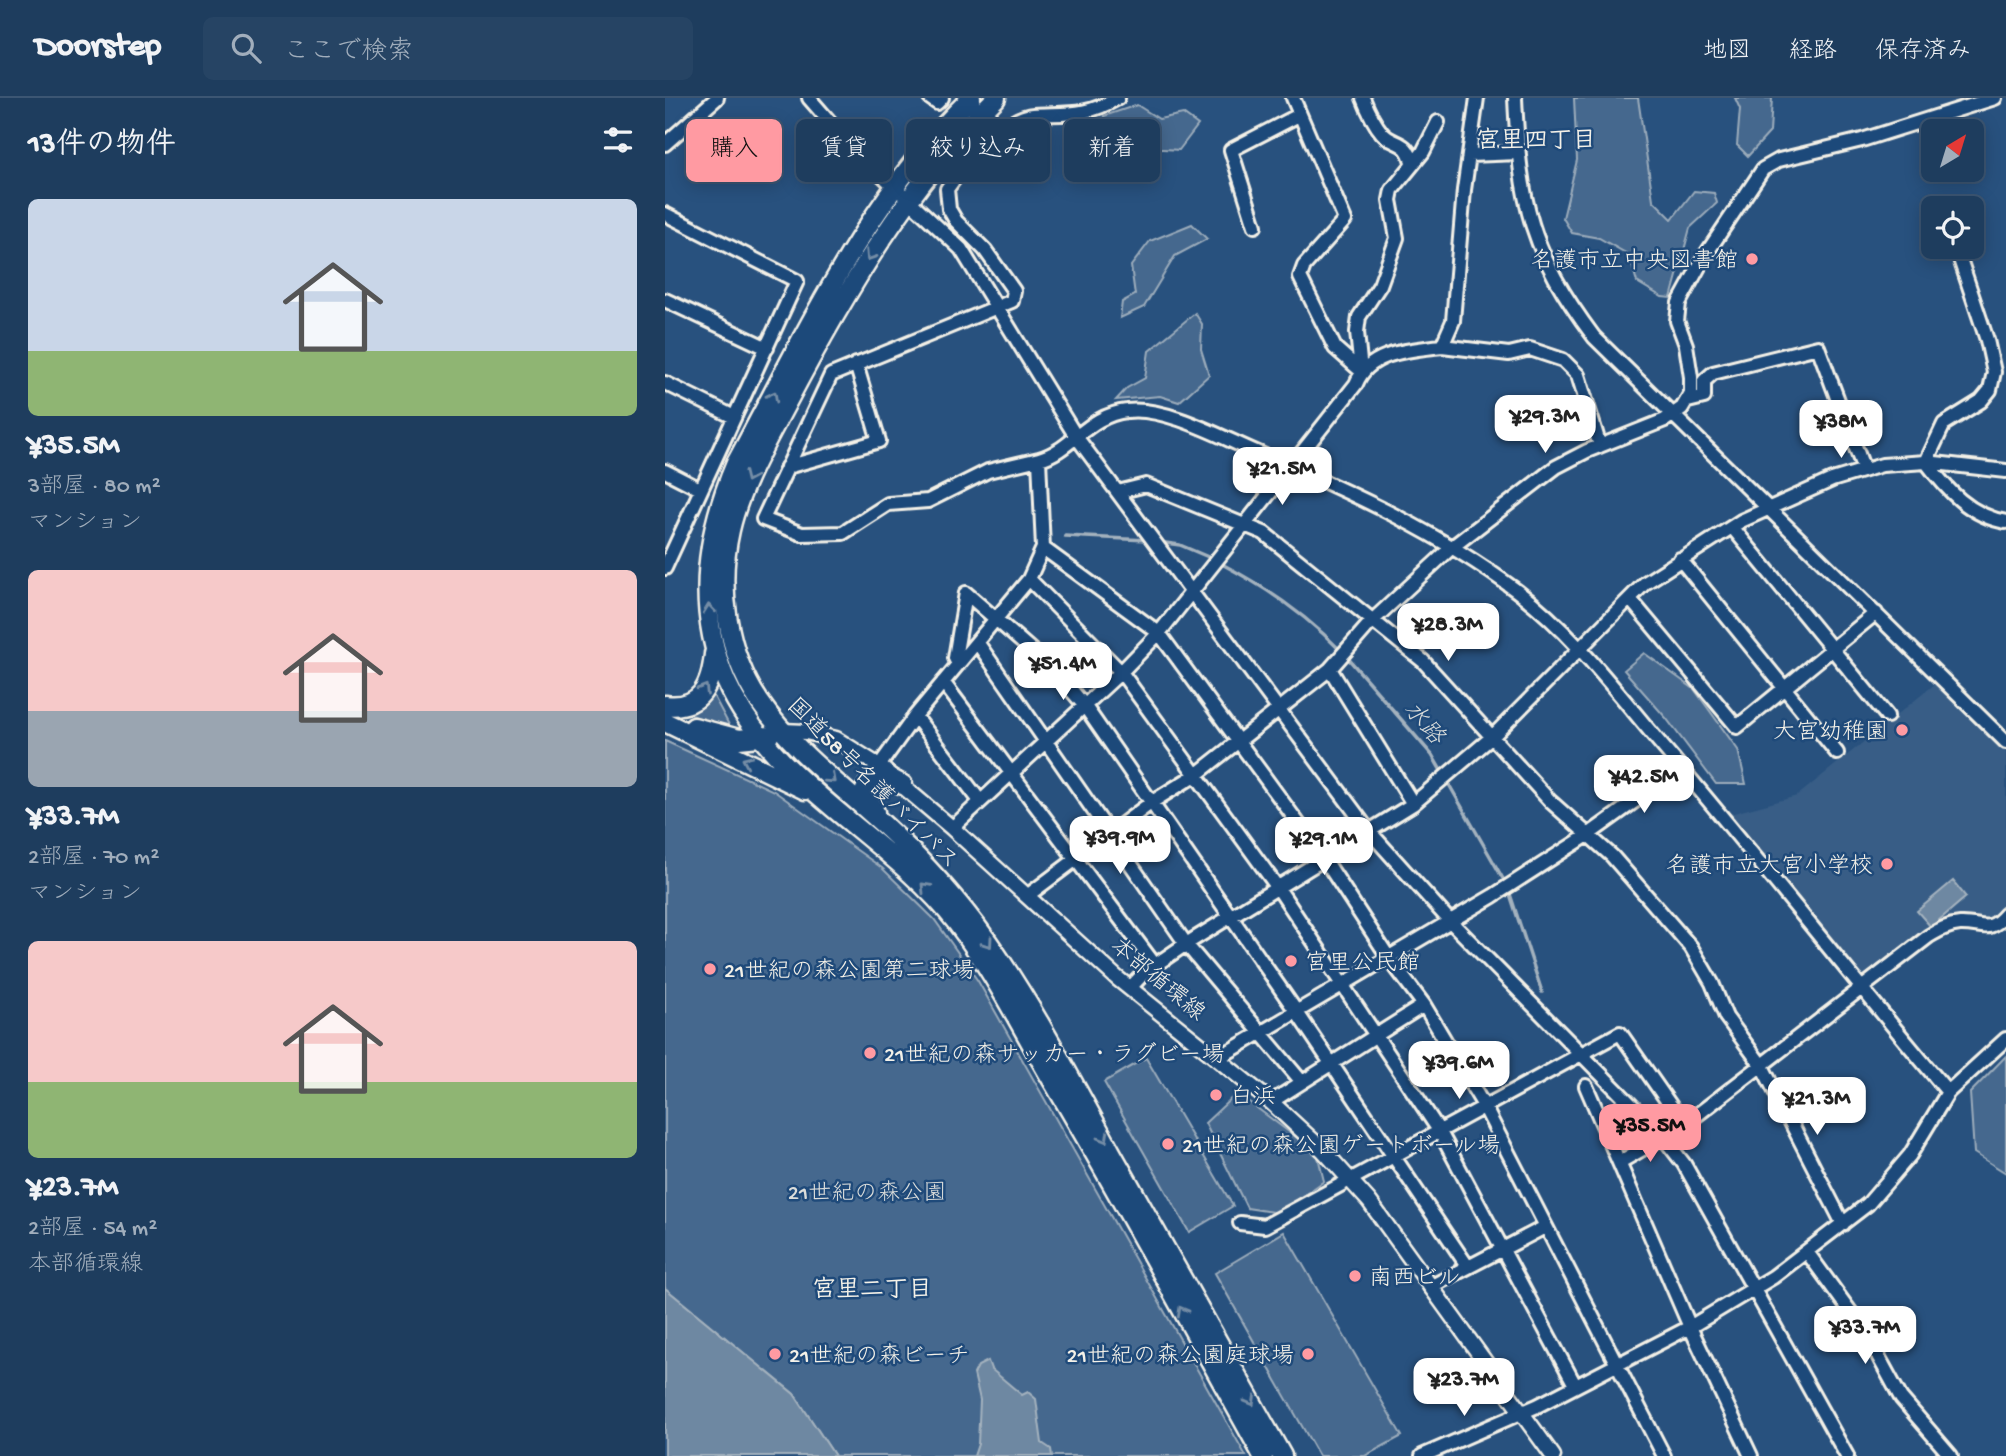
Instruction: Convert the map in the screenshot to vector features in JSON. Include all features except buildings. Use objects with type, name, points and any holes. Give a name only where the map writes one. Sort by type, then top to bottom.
[{"type":"highway","name":"国道58号名護バイパス","points":[[971,98],[893,186],[841,267],[736,463],[715,519],[709,550],[707,585],[715,645],[728,684],[762,738],[829,803],[912,873],[957,924],[978,954],[1066,1104],[1263,1456]]},
{"type":"highway","name":"国道58号名護バイパス","points":[[996,98],[947,150],[908,199],[851,288],[757,460],[730,528],[725,583],[733,643],[755,694],[782,732],[885,826],[943,884],[994,951],[1080,1096],[1282,1456]]},
{"type":"highway","points":[[665,705],[684,705],[703,695],[710,680],[715,645]]},
{"type":"highway","name":"本部循環線","points":[[665,720],[727,738],[762,738],[782,732]]},
{"type":"highway","points":[[665,720],[829,803]]},
{"type":"highway","points":[[885,826],[866,797],[866,785],[879,774],[903,785]]},
{"type":"main road","name":"本部循環線","points":[[782,732],[806,732],[836,739],[879,766],[953,828],[1130,988],[1271,1101],[1353,1180],[1553,1456]]},
{"type":"street","points":[[809,98],[849,144],[961,249],[999,306],[1075,435],[1369,831],[1449,920],[1663,1137],[1684,1164],[1847,1456]]},
{"type":"street","points":[[930,98],[937,103],[942,98]]},
{"type":"street","points":[[1118,98],[1086,112],[1021,118],[966,164],[947,189],[949,209],[956,221],[985,250],[1014,291],[1011,301],[831,375],[763,519],[802,534],[843,533],[888,504],[928,502],[988,471],[1054,455],[1075,435],[1109,415],[1141,410],[1177,420],[1292,467],[1389,513],[1451,548],[1516,591],[1579,649],[1681,768],[1861,990],[1948,1092]]},
{"type":"street","points":[[1293,98],[1345,220],[1304,266],[1300,277],[1335,348],[1361,371]]},
{"type":"street","points":[[1363,98],[1372,120],[1383,135],[1403,145],[1412,163]]},
{"type":"street","points":[[1443,346],[1453,321],[1477,98]]},
{"type":"street","points":[[1515,98],[1518,153],[1532,228],[1562,292],[1594,337],[2006,742]]},
{"type":"street","points":[[1688,401],[1691,377],[1686,345],[1677,321],[1679,303],[1706,254],[1763,169],[1779,160],[1862,140],[1995,98]]},
{"type":"street","points":[[665,144],[712,99]]},
{"type":"street","points":[[1255,226],[1231,150],[1300,115]]},
{"type":"street","points":[[953,828],[1121,672],[1159,633],[1356,384],[1361,371],[1357,332],[1359,317],[1380,285],[1393,256],[1397,238],[1390,200],[1392,190],[1423,152],[1438,122]]},
{"type":"street","points":[[1469,155],[1518,153]]},
{"type":"street","points":[[665,214],[797,281],[666,564]]},
{"type":"street","points":[[1926,462],[1944,424],[1981,401],[1990,390],[1994,372],[1987,340],[1960,259]]},
{"type":"street","points":[[665,300],[767,348]]},
{"type":"street","points":[[1361,371],[1388,354],[1443,346],[1509,354],[1530,349],[1553,355],[1571,365],[1578,375],[1600,446]]},
{"type":"street","points":[[1027,896],[1152,802],[1198,774],[1281,709],[1330,669],[1373,621],[1451,548],[1556,467],[1674,415],[1688,401],[1704,397],[1704,381],[1713,373],[1818,347],[1864,470]]},
{"type":"street","points":[[787,467],[879,441],[856,364]]},
{"type":"street","points":[[665,383],[734,417]]},
{"type":"street","points":[[718,454],[736,463]]},
{"type":"street","points":[[879,766],[915,716],[1029,579],[1043,548],[1039,459]]},
{"type":"street","points":[[1130,988],[1155,965],[1187,944],[1323,857],[1413,804],[1492,737],[1645,583],[1732,527],[1767,507],[1864,470],[1904,462],[1926,462],[2006,471]]},
{"type":"street","points":[[1926,462],[1956,499],[1977,512],[2006,522]]},
{"type":"street","points":[[665,471],[700,489]]},
{"type":"street","points":[[1118,492],[1146,485],[1264,533],[1423,660],[1550,801],[1612,856],[1691,947],[1712,983],[1726,1017],[1762,1066],[1843,1224]]},
{"type":"street","points":[[1732,527],[1887,716]]},
{"type":"street","points":[[1043,548],[1159,633],[1323,857],[1389,958],[1424,1005],[1483,1106],[1664,1456]]},
{"type":"street","points":[[1679,559],[1837,753]]},
{"type":"street","points":[[1029,579],[1121,672],[1198,774],[1277,888],[1440,1132],[1575,1385]]},
{"type":"street","points":[[958,664],[955,657],[966,593],[1054,670],[1084,705],[1296,1011],[1468,1267]]},
{"type":"street","points":[[1630,599],[1737,727],[1876,613]]},
{"type":"street","points":[[977,642],[1187,944],[1262,1031],[1301,1082]]},
{"type":"street","points":[[1330,669],[1413,804]]},
{"type":"street","points":[[943,682],[1155,965]]},
{"type":"street","points":[[915,716],[980,801]]},
{"type":"street","points":[[1218,1058],[1389,958],[1588,835],[1681,768]]},
{"type":"street","points":[[1620,1162],[1684,1125],[1938,931],[1964,924],[1983,929],[1997,924],[2006,914]]},
{"type":"street","points":[[1271,1101],[1424,1005]]},
{"type":"street","points":[[1240,1223],[1265,1226],[1620,1033],[1684,1125]]},
{"type":"street","points":[[1422,1456],[1618,1365],[1690,1327],[1755,1289],[1807,1252],[1843,1224],[1892,1179],[1948,1092],[2006,1039]]},
{"type":"street","points":[[1585,1086],[1690,1327],[1751,1456]]},
{"type":"street","points":[[1430,1286],[1545,1227]]},
{"type":"street","points":[[1807,1252],[1865,1332],[1901,1398],[1951,1456]]},
{"type":"shaded area","name":"名護市立大宮小学校","points":[[1941,679],[2006,743],[2006,914],[1997,924],[1947,926],[1861,990],[1730,814],[1797,796]]},
{"type":"shaded area","points":[[1953,881],[1966,897],[1931,927],[1917,911]]},
{"type":"shaded area","points":[[665,1288],[794,1394],[835,1456],[665,1456]]},
{"type":"shaded area","points":[[988,1361],[991,1369],[1022,1395],[1028,1392],[1036,1399],[1042,1443],[1051,1449],[1052,1456],[974,1456],[978,1444],[980,1400],[974,1374],[978,1366]]},
{"type":"green space","points":[[1574,98],[1638,98],[1653,200],[1672,219],[1694,191],[1714,193],[1717,203],[1690,228],[1671,298],[1662,297],[1637,282],[1629,255],[1599,238],[1572,233],[1563,218],[1577,160]]},
{"type":"green space","points":[[1735,98],[1772,98],[1770,132],[1748,156],[1737,145],[1740,109]]},
{"type":"green space","points":[[1137,105],[1159,119],[1105,119],[1104,116]]},
{"type":"green space","points":[[1183,114],[1198,125],[1179,150],[1160,149],[1159,119]]},
{"type":"green space","points":[[1192,224],[1207,239],[1175,256],[1144,307],[1120,318],[1122,302],[1135,295],[1131,266],[1150,241]]},
{"type":"green space","points":[[1195,313],[1202,324],[1201,349],[1209,375],[1179,402],[1160,396],[1116,400],[1127,388],[1145,378],[1149,351]]},
{"type":"green space","points":[[1644,653],[1694,689],[1738,750],[1746,784],[1716,784],[1666,718],[1624,670]]},
{"type":"green space","points":[[711,691],[729,725],[719,725],[683,712]]},
{"type":"green space","name":"21世紀の森公園","points":[[665,741],[774,791],[882,868],[934,919],[978,981],[1246,1456],[835,1456],[794,1394],[665,1288]]},
{"type":"green space","points":[[2006,1056],[2006,1173],[1974,1153],[1970,1093]]},
{"type":"green space","name":"21世紀の森公園ゲートボール場","points":[[1146,1058],[1233,1206],[1189,1232],[1104,1082]]},
{"type":"green space","points":[[1237,1093],[1317,1153],[1324,1181],[1279,1213],[1247,1208],[1205,1123]]},
{"type":"green space","name":"21世紀の森公園庭球場","points":[[1284,1232],[1402,1436],[1365,1456],[1319,1456],[1215,1273]]},
{"type":"waterway","name":"水路","points":[[1065,536],[1147,540]]},
{"type":"waterway","name":"水路","points":[[1158,542],[1180,545],[1213,559]]},
{"type":"waterway","name":"水路","points":[[1220,563],[1284,602],[1314,625],[1341,651]]},
{"type":"waterway","name":"水路","points":[[1346,656],[1432,755],[1443,774]]},
{"type":"waterway","name":"水路","points":[[1447,781],[1506,884]]},
{"type":"waterway","name":"水路","points":[[1509,891],[1542,992]]},
{"type":"place","name":"名護市立中央図書館","points":[[1752,259]]},
{"type":"place","name":"大宮幼稚園","points":[[1902,730]]},
{"type":"place","name":"名護市立大宮小学校","points":[[1887,864]]},
{"type":"place","name":"宮里公民館","points":[[1291,961]]},
{"type":"place","name":"21世紀の森公園第二球場","points":[[710,969]]},
{"type":"place","name":"21世紀の森サッカー・ラグビー場","points":[[870,1053]]},
{"type":"place","name":"白浜","points":[[1216,1095]]},
{"type":"place","name":"21世紀の森公園ゲートボール場","points":[[1168,1144]]},
{"type":"place","name":"南西ビル","points":[[1355,1276]]},
{"type":"place","name":"21世紀の森ビーチ","points":[[775,1354]]},
{"type":"place","name":"21世紀の森公園庭球場","points":[[1308,1354]]},
{"type":"district","name":"宮里四丁目","points":[[1536,139]]},
{"type":"district","name":"宮里二丁目","points":[[872,1288]]}]
